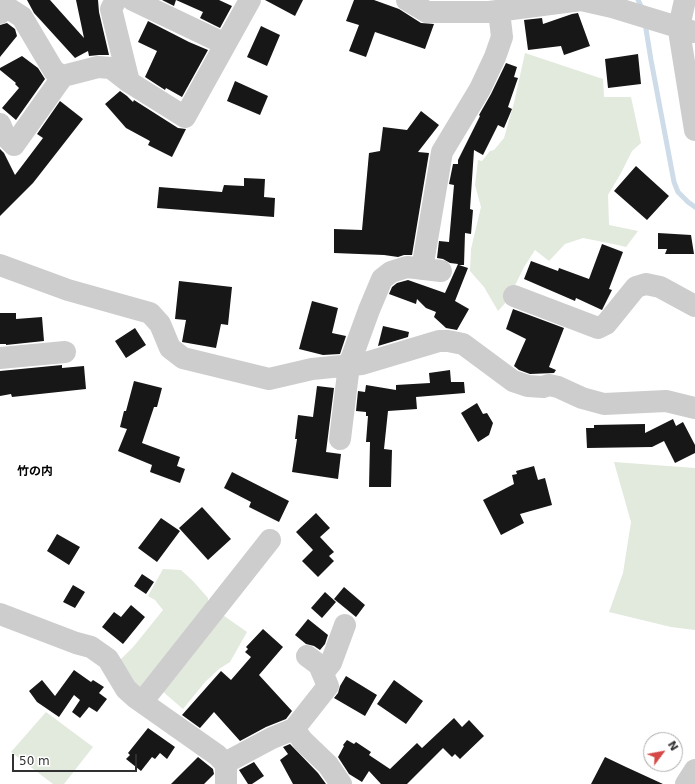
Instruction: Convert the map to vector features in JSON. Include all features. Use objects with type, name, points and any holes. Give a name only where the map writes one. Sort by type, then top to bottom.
[{"type":"street","points":[[116,0],[111,9],[129,82]]},
{"type":"street","points":[[133,0],[226,44]]},
{"type":"street","points":[[0,124],[5,136],[14,145],[63,76],[98,67],[111,68],[129,82],[185,117],[250,0]]},
{"type":"street","points":[[407,0],[427,12],[489,12],[506,7],[581,0],[612,7],[688,30]]},
{"type":"street","points":[[685,0],[681,18],[688,30],[682,48],[695,130]]},
{"type":"street","points":[[0,13],[6,6],[22,17],[54,71],[63,76]]},
{"type":"street","points":[[340,440],[349,365],[382,279],[391,272],[407,267],[432,270],[442,152],[480,89],[502,37],[506,7]]},
{"type":"street","points":[[0,265],[68,290],[150,313],[160,324],[170,348],[183,358],[269,379],[312,369],[362,364],[438,341],[448,341],[463,344],[513,381],[528,386],[543,387],[549,385],[558,387],[582,398],[604,404],[666,401],[695,408]]},
{"type":"street","points":[[514,296],[598,328],[606,324],[636,287],[646,284],[660,287],[695,306]]},
{"type":"street","points":[[0,358],[65,352]]},
{"type":"street","points":[[142,702],[270,540]]},
{"type":"street","points":[[0,614],[76,643],[91,646],[108,659],[126,689],[136,698],[217,754],[225,774],[272,738],[294,729],[328,686],[319,665],[308,656]]},
{"type":"street","points":[[323,673],[331,663],[345,625]]},
{"type":"street","points":[[294,729],[328,766],[341,784]]},
{"type":"street","points":[[686,784],[695,770]]},
{"type":"shaded area","points":[[525,53],[603,79],[604,97],[631,97],[641,143],[632,151],[608,195],[609,225],[638,231],[626,247],[583,238],[565,244],[549,261],[535,250],[524,267],[508,300],[498,311],[484,287],[470,271],[471,249],[481,207],[475,185],[478,160],[482,161],[504,138],[514,103]]},
{"type":"shaded area","points":[[614,462],[695,468],[695,630],[671,627],[609,612],[623,573],[631,522]]},
{"type":"shaded area","points":[[163,569],[181,570],[208,598],[208,607],[140,691],[119,661],[134,646],[163,610],[155,600],[148,596]]},
{"type":"shaded area","points":[[220,613],[247,632],[230,662],[219,669],[205,682],[183,709],[161,690]]},
{"type":"shaded area","points":[[46,712],[93,747],[64,784],[53,784],[11,752]]},
{"type":"building","points":[[27,0],[50,0],[84,38],[76,0],[98,0],[99,12],[109,55],[89,56],[88,51],[75,58],[34,13]]},
{"type":"building","points":[[162,0],[176,0],[174,6]]},
{"type":"building","points":[[176,0],[219,0],[232,6],[220,28],[200,18],[203,12]]},
{"type":"building","points":[[265,0],[303,0],[295,16]]},
{"type":"building","points":[[354,0],[374,0],[399,9],[421,23],[434,24],[425,49],[375,32],[366,57],[349,51],[359,25],[346,21]]},
{"type":"building","points":[[578,13],[590,46],[564,55],[561,46],[528,50],[524,20],[542,18],[543,24]]},
{"type":"building","points":[[148,21],[208,50],[182,97],[166,88],[165,90],[145,77],[157,51],[138,42]]},
{"type":"building","points":[[7,23],[15,29],[17,36],[0,57],[0,25]]},
{"type":"building","points":[[261,26],[280,35],[267,66],[247,57]]},
{"type":"building","points":[[638,54],[641,84],[608,88],[605,59]]},
{"type":"building","points":[[22,56],[38,68],[45,79],[16,120],[2,108],[19,88],[15,84],[16,83],[0,70],[0,68]]},
{"type":"building","points":[[506,63],[517,67],[514,77],[518,78],[508,107],[512,109],[504,128],[498,125],[483,155],[474,150],[470,209],[473,210],[471,234],[465,233],[464,265],[459,265],[468,268],[455,301],[469,309],[457,330],[446,328],[434,317],[436,312],[426,308],[417,299],[416,304],[389,294],[392,287],[397,283],[408,280],[445,293],[458,264],[450,263],[443,259],[437,258],[439,241],[449,242],[454,185],[449,184],[453,164],[458,164],[458,160],[480,116],[479,115]]},
{"type":"building","points":[[235,81],[268,96],[260,115],[227,101]]},
{"type":"building","points":[[120,91],[133,102],[134,100],[178,128],[186,129],[172,157],[148,145],[150,141],[126,128],[105,104]]},
{"type":"building","points":[[60,101],[83,119],[33,183],[0,216],[0,149],[4,153],[15,175],[43,138],[37,134]]},
{"type":"building","points":[[421,111],[439,125],[418,152],[429,153],[412,255],[398,257],[334,253],[334,229],[362,230],[369,153],[380,151],[383,127],[407,130]]},
{"type":"building","points":[[636,166],[669,196],[647,220],[614,191]]},
{"type":"building","points":[[244,178],[265,179],[264,197],[275,198],[274,217],[157,208],[159,187],[222,192],[224,185],[244,186]]},
{"type":"building","points":[[658,233],[691,235],[694,254],[665,254],[667,249],[658,249]]},
{"type":"building","points":[[602,244],[623,252],[609,289],[612,290],[602,310],[576,298],[575,301],[524,279],[531,261],[558,271],[559,268],[589,279]]},
{"type":"building","points":[[179,281],[232,287],[228,325],[221,324],[216,348],[182,342],[186,320],[175,319]]},
{"type":"building","points":[[312,301],[338,308],[332,333],[346,336],[340,354],[323,355],[299,349]]},
{"type":"building","points":[[513,309],[564,328],[549,367],[556,370],[554,373],[530,374],[519,370],[514,366],[526,339],[506,329]]},
{"type":"building","points":[[0,313],[16,313],[16,319],[42,317],[44,341],[6,345],[0,344]]},
{"type":"building","points":[[383,326],[409,332],[408,337],[378,346]]},
{"type":"building","points":[[135,328],[146,345],[126,358],[115,341]]},
{"type":"building","points":[[62,365],[62,368],[84,366],[86,389],[12,397],[11,394],[0,396],[0,371]]},
{"type":"building","points":[[450,370],[451,382],[464,382],[465,393],[416,397],[417,409],[388,411],[384,449],[392,450],[391,487],[369,487],[370,442],[366,442],[368,416],[366,416],[366,412],[356,411],[358,391],[365,392],[366,385],[396,390],[396,385],[430,383],[429,373]]},
{"type":"building","points":[[134,381],[162,388],[157,407],[154,407],[142,443],[180,457],[177,466],[185,469],[180,483],[150,472],[152,465],[118,451],[127,429],[120,427]]},
{"type":"building","points":[[317,386],[334,388],[326,452],[341,454],[338,479],[292,472],[297,439],[295,439],[298,415],[313,417]]},
{"type":"building","points":[[477,403],[483,414],[487,413],[493,423],[489,435],[478,442],[461,413]]},
{"type":"building","points":[[673,419],[676,426],[683,422],[695,445],[695,453],[675,463],[664,441],[652,447],[587,448],[586,428],[594,428],[594,425],[645,424],[645,433]]},
{"type":"building","points":[[534,466],[538,480],[545,478],[552,505],[520,514],[524,523],[501,535],[483,500],[514,484],[512,475],[517,474],[516,471]]},
{"type":"building","points":[[232,472],[289,501],[279,522],[249,507],[251,502],[224,488]]},
{"type":"building","points":[[202,507],[231,539],[208,560],[179,528]]},
{"type":"building","points":[[316,513],[330,528],[320,537],[334,552],[329,556],[334,561],[318,577],[302,561],[313,550],[296,532]]},
{"type":"building","points":[[161,518],[180,531],[157,562],[138,548]]},
{"type":"building","points":[[57,534],[80,547],[69,565],[47,551]]},
{"type":"building","points":[[142,574],[154,582],[146,594],[134,586]]},
{"type":"building","points":[[73,585],[85,592],[75,608],[63,602]]},
{"type":"building","points":[[344,587],[365,605],[356,617],[334,599]]},
{"type":"building","points":[[325,592],[336,602],[322,618],[311,608]]},
{"type":"building","points":[[131,605],[145,617],[123,644],[102,627],[114,612],[121,617]]},
{"type":"building","points":[[308,619],[328,635],[325,644],[320,650],[314,646],[306,644],[295,635]]},
{"type":"building","points":[[263,629],[283,647],[259,675],[292,711],[286,719],[266,727],[240,741],[214,712],[200,728],[182,715],[221,671],[231,680],[251,657],[245,652],[248,649],[246,647]]},
{"type":"building","points":[[74,670],[91,682],[93,680],[104,687],[99,693],[107,699],[97,712],[89,707],[80,718],[72,712],[80,700],[74,695],[59,717],[37,702],[29,691],[42,680],[55,696]]},
{"type":"building","points":[[346,676],[377,695],[365,716],[334,698]]},
{"type":"building","points":[[394,680],[423,701],[406,724],[377,704]]},
{"type":"building","points":[[454,718],[462,727],[469,720],[484,736],[460,759],[455,754],[452,757],[443,748],[407,784],[381,784],[369,771],[362,782],[349,774],[338,757],[347,740],[354,744],[356,742],[371,752],[369,755],[390,769],[417,743],[422,748]]},
{"type":"building","points":[[148,728],[175,747],[167,759],[160,753],[155,759],[152,757],[141,771],[126,759],[130,755],[128,753]]},
{"type":"building","points":[[290,744],[318,773],[326,784],[293,784],[280,760],[288,754],[283,747]]},
{"type":"building","points":[[198,757],[213,769],[214,774],[204,784],[171,784]]},
{"type":"building","points":[[605,757],[626,767],[663,784],[591,784]]},
{"type":"building","points":[[254,762],[264,776],[252,784],[248,784],[239,770]]},
{"type":"waterway","points":[[638,0],[643,10]]},
{"type":"waterway","points":[[645,23],[674,182],[678,192],[695,207]]},
{"type":"district","name":"竹の内","points":[[35,472]]}]
